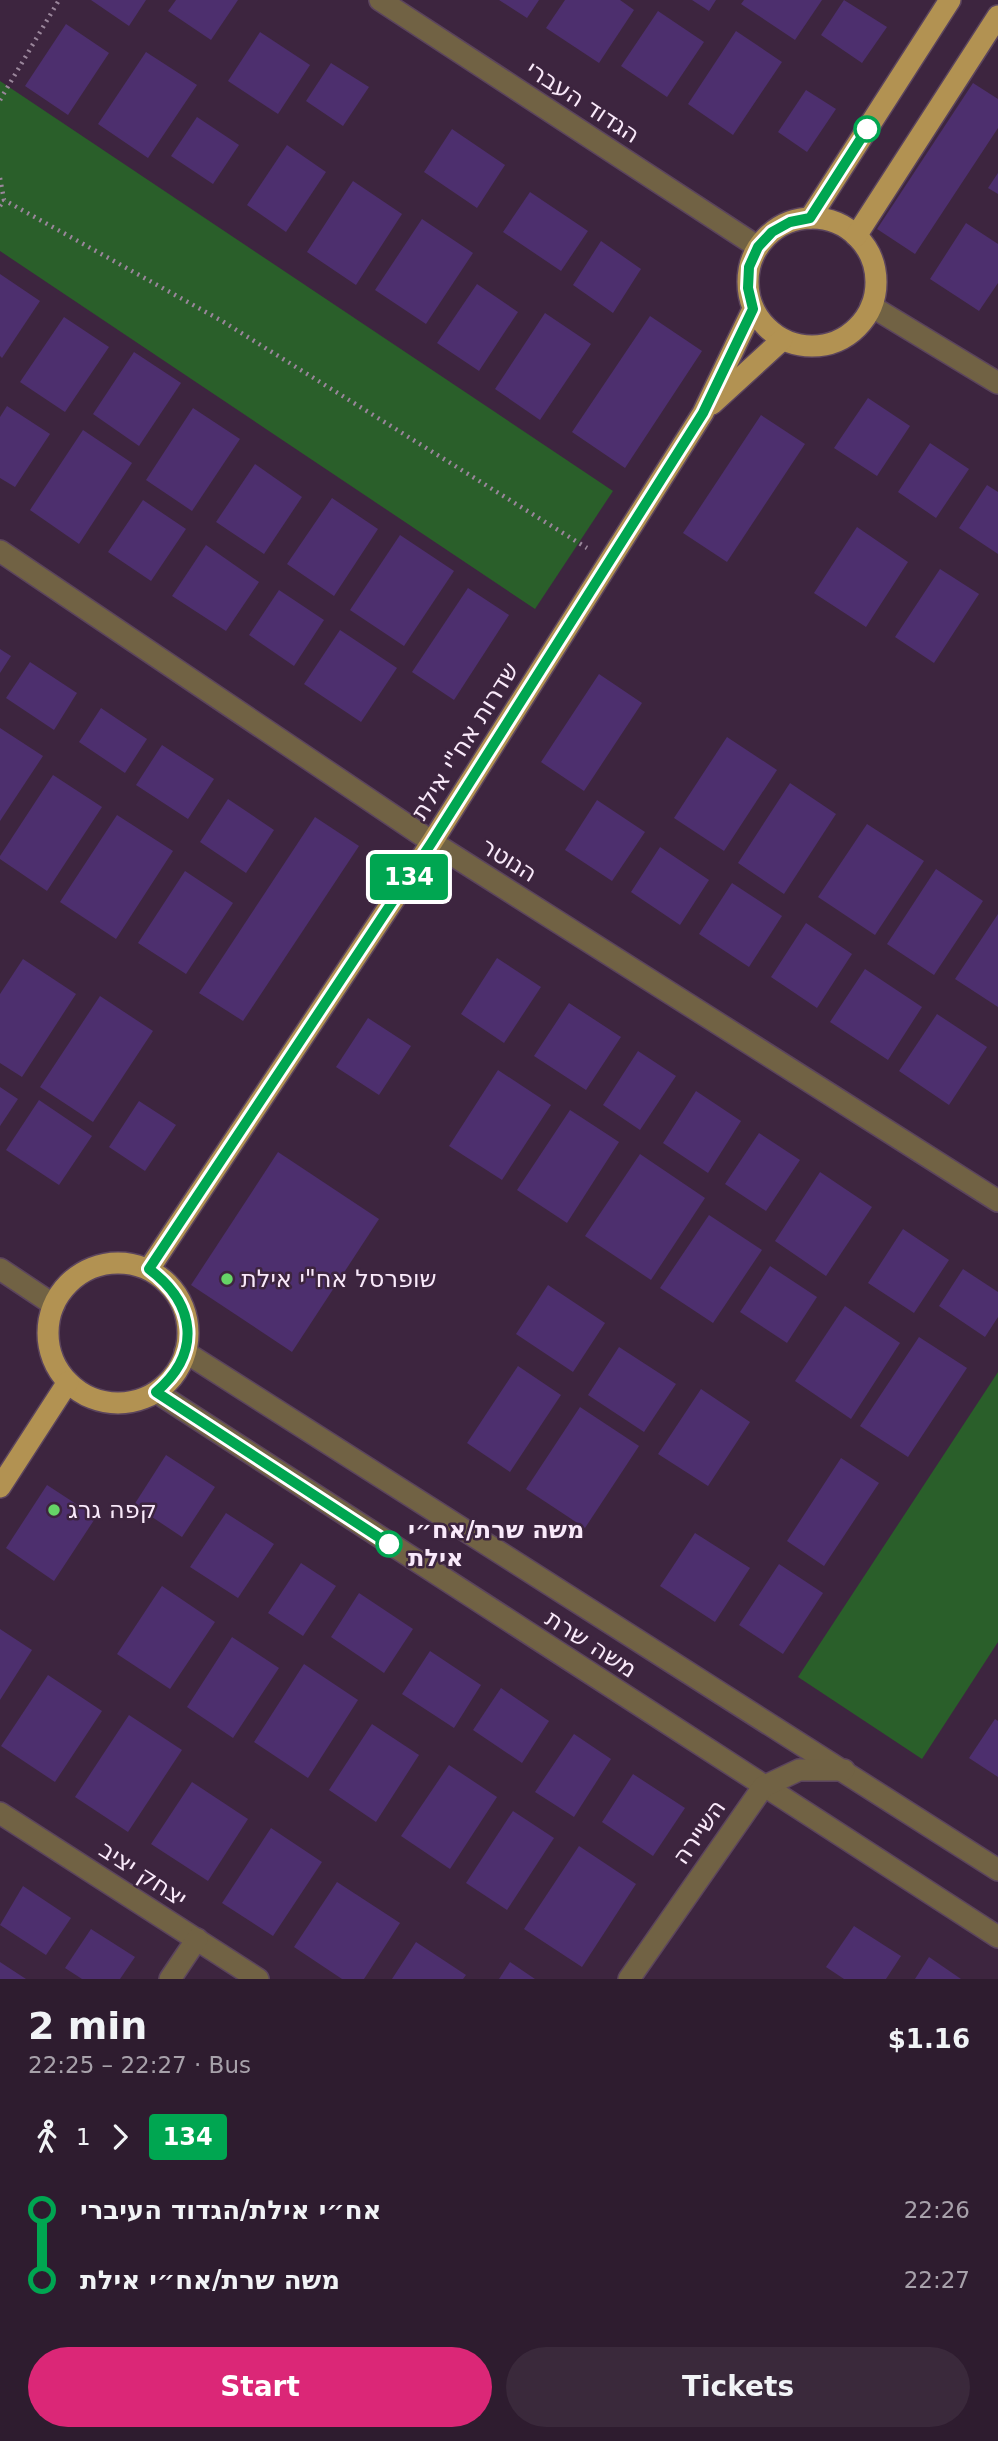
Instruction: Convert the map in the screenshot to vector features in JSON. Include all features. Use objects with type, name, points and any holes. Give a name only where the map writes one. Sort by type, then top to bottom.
[{"type":"main road","points":[[810,218],[950,0]]},
{"type":"main road","points":[[856,236],[998,16]]},
{"type":"main road","points":[[810,218],[835,223],[856,236],[868,251],[876,287],[872,306],[861,324],[844,338],[824,346],[803,346],[782,340],[765,327],[753,309],[748,288],[749,267],[758,247],[772,232],[790,222],[810,218]]},
{"type":"main road","name":"שדרות אח\"י אילת","points":[[149,1269],[432,842],[703,413],[753,309]]},
{"type":"main road","name":"שדרות אח\"י אילת","points":[[703,413],[782,340]]},
{"type":"main road","points":[[122,1262],[149,1269],[169,1284],[182,1304],[188,1328],[185,1352],[179,1368],[156,1392],[139,1400],[120,1403],[83,1394],[68,1382],[51,1354],[48,1338],[54,1305],[70,1282],[93,1266],[122,1262]]},
{"type":"main road","points":[[0,1488],[68,1382]]},
{"type":"street","name":"הגדוד העברי","points":[[380,0],[758,247]]},
{"type":"street","points":[[872,306],[998,383]]},
{"type":"street","name":"הנוטר","points":[[0,551],[432,842],[998,1202]]},
{"type":"street","points":[[0,1269],[54,1305]]},
{"type":"street","name":"משה שרת","points":[[185,1352],[998,1870]]},
{"type":"street","name":"משה שרת","points":[[156,1392],[998,1937]]},
{"type":"street","name":"השיירה","points":[[629,1979],[763,1787],[799,1770],[846,1771]]},
{"type":"street","name":"יצחק יציב","points":[[0,1813],[258,1979]]},
{"type":"street","points":[[170,1979],[197,1939]]},
{"type":"path","points":[[0,100],[60,0]]},
{"type":"path","points":[[0,178],[4,200],[0,206]]},
{"type":"path","points":[[4,200],[222,321],[609,562]]},
{"type":"green space","points":[[0,81],[613,491],[535,609],[0,251]]},
{"type":"green space","points":[[998,1372],[998,1642],[922,1759],[798,1677]]},
{"type":"building","points":[[91,0],[146,0],[129,26]]},
{"type":"building","points":[[176,0],[238,0],[211,40],[168,11]]},
{"type":"building","points":[[499,0],[539,0],[527,18]]},
{"type":"building","points":[[565,0],[620,0],[634,10],[599,63],[546,28]]},
{"type":"building","points":[[692,0],[716,0],[709,11]]},
{"type":"building","points":[[744,0],[822,0],[795,40],[741,4]]},
{"type":"building","points":[[844,0],[887,27],[862,63],[821,35]]},
{"type":"building","points":[[658,11],[704,42],[667,97],[621,66]]},
{"type":"building","points":[[66,24],[109,53],[68,115],[25,86]]},
{"type":"building","points":[[736,31],[782,62],[733,135],[688,104]]},
{"type":"building","points":[[260,32],[310,65],[278,114],[228,81]]},
{"type":"building","points":[[146,52],[197,85],[148,158],[98,124]]},
{"type":"building","points":[[331,63],[369,87],[343,126],[306,101]]},
{"type":"building","points":[[973,83],[998,99],[998,128],[915,254],[877,229]]},
{"type":"building","points":[[806,90],[836,109],[807,152],[778,132]]},
{"type":"building","points":[[197,117],[239,145],[213,184],[171,156]]},
{"type":"building","points":[[452,129],[505,165],[477,208],[424,172]]},
{"type":"building","points":[[287,145],[326,172],[286,232],[247,205]]},
{"type":"building","points":[[998,173],[998,194],[988,188]]},
{"type":"building","points":[[353,181],[402,214],[356,285],[307,252]]},
{"type":"building","points":[[530,192],[588,231],[561,271],[503,232]]},
{"type":"building","points":[[422,219],[473,253],[426,324],[375,290]]},
{"type":"building","points":[[966,223],[998,244],[998,283],[979,311],[930,279]]},
{"type":"building","points":[[601,241],[641,269],[613,313],[573,285]]},
{"type":"building","points":[[0,274],[40,301],[2,358],[0,356]]},
{"type":"building","points":[[477,284],[518,312],[479,371],[437,343]]},
{"type":"building","points":[[545,313],[591,344],[540,420],[495,389]]},
{"type":"building","points":[[650,316],[702,351],[625,468],[572,432]]},
{"type":"building","points":[[64,317],[109,347],[65,412],[20,382]]},
{"type":"building","points":[[134,352],[181,383],[139,446],[93,414]]},
{"type":"building","points":[[868,398],[910,426],[877,476],[834,448]]},
{"type":"building","points":[[7,406],[50,434],[15,487],[0,478],[0,417]]},
{"type":"building","points":[[193,408],[240,439],[192,511],[146,480]]},
{"type":"building","points":[[761,415],[805,444],[727,562],[683,533]]},
{"type":"building","points":[[83,430],[132,463],[79,544],[30,510]]},
{"type":"building","points":[[930,443],[969,469],[936,518],[898,492]]},
{"type":"building","points":[[255,464],[302,497],[264,554],[216,522]]},
{"type":"building","points":[[987,485],[998,492],[998,554],[959,528]]},
{"type":"building","points":[[332,498],[378,529],[334,596],[287,564]]},
{"type":"building","points":[[143,500],[186,529],[151,581],[108,552]]},
{"type":"building","points":[[857,527],[908,562],[866,627],[814,593]]},
{"type":"building","points":[[400,535],[454,571],[404,646],[350,610]]},
{"type":"building","points":[[206,545],[259,582],[226,631],[172,596]]},
{"type":"building","points":[[940,569],[979,594],[934,663],[895,637]]},
{"type":"building","points":[[468,588],[509,615],[454,700],[412,672]]},
{"type":"building","points":[[279,590],[324,620],[294,666],[249,635]]},
{"type":"building","points":[[340,630],[397,668],[361,722],[304,684]]},
{"type":"building","points":[[0,649],[11,656],[0,673]]},
{"type":"building","points":[[30,662],[77,693],[54,730],[6,698]]},
{"type":"building","points":[[599,674],[642,703],[584,791],[541,762]]},
{"type":"building","points":[[101,708],[147,739],[125,773],[79,742]]},
{"type":"building","points":[[0,728],[43,756],[0,821]]},
{"type":"building","points":[[727,737],[777,770],[724,851],[674,818]]},
{"type":"building","points":[[162,745],[214,779],[188,819],[136,785]]},
{"type":"building","points":[[53,775],[102,807],[47,891],[0,859],[0,856]]},
{"type":"building","points":[[790,783],[836,814],[784,894],[738,863]]},
{"type":"building","points":[[228,799],[274,830],[246,873],[200,842]]},
{"type":"building","points":[[597,800],[645,832],[612,881],[565,850]]},
{"type":"building","points":[[117,815],[173,851],[116,939],[60,902]]},
{"type":"building","points":[[315,817],[359,846],[243,1021],[199,993]]},
{"type":"building","points":[[867,824],[924,861],[875,935],[818,897]]},
{"type":"building","points":[[660,847],[709,880],[680,925],[631,892]]},
{"type":"building","points":[[936,869],[983,901],[934,975],[887,944]]},
{"type":"building","points":[[185,871],[233,903],[186,974],[138,943]]},
{"type":"building","points":[[732,883],[782,916],[749,967],[699,934]]},
{"type":"building","points":[[998,914],[998,1007],[955,979]]},
{"type":"building","points":[[806,923],[852,954],[817,1008],[771,977]]},
{"type":"building","points":[[497,958],[541,987],[504,1043],[461,1014]]},
{"type":"building","points":[[23,959],[76,994],[22,1077],[0,1063],[0,994]]},
{"type":"building","points":[[865,969],[922,1007],[888,1060],[830,1022]]},
{"type":"building","points":[[100,996],[153,1031],[93,1122],[40,1087]]},
{"type":"building","points":[[569,1003],[621,1037],[586,1090],[534,1056]]},
{"type":"building","points":[[937,1014],[987,1047],[949,1105],[899,1071]]},
{"type":"building","points":[[368,1018],[411,1046],[379,1095],[336,1067]]},
{"type":"building","points":[[638,1051],[676,1076],[640,1130],[603,1105]]},
{"type":"building","points":[[498,1070],[551,1105],[502,1180],[449,1146]]},
{"type":"building","points":[[0,1087],[18,1099],[0,1126]]},
{"type":"building","points":[[696,1091],[741,1121],[708,1173],[663,1143]]},
{"type":"building","points":[[39,1100],[92,1136],[59,1185],[6,1150]]},
{"type":"building","points":[[139,1101],[176,1125],[145,1171],[109,1147]]},
{"type":"building","points":[[570,1110],[619,1142],[567,1223],[517,1190]]},
{"type":"building","points":[[759,1133],[800,1160],[766,1211],[725,1184]]},
{"type":"building","points":[[278,1152],[379,1219],[292,1352],[191,1285]]},
{"type":"building","points":[[640,1154],[705,1198],[651,1280],[585,1236]]},
{"type":"building","points":[[820,1172],[872,1207],[826,1276],[775,1241]]},
{"type":"building","points":[[709,1215],[762,1250],[713,1323],[660,1288]]},
{"type":"building","points":[[903,1229],[949,1260],[914,1313],[868,1283]]},
{"type":"building","points":[[770,1266],[817,1297],[787,1343],[740,1312]]},
{"type":"building","points":[[963,1269],[998,1292],[998,1317],[985,1337],[939,1306]]},
{"type":"building","points":[[548,1285],[605,1323],[573,1372],[516,1334]]},
{"type":"building","points":[[845,1306],[900,1343],[851,1419],[795,1381]]},
{"type":"building","points":[[919,1337],[967,1368],[908,1457],[860,1426]]},
{"type":"building","points":[[619,1347],[676,1384],[644,1432],[588,1395]]},
{"type":"building","points":[[518,1366],[561,1395],[510,1472],[467,1443]]},
{"type":"building","points":[[701,1389],[750,1422],[708,1486],[658,1454]]},
{"type":"building","points":[[580,1407],[639,1446],[585,1528],[526,1489]]},
{"type":"building","points":[[166,1455],[215,1487],[182,1537],[134,1505]]},
{"type":"building","points":[[841,1458],[879,1483],[824,1566],[787,1541]]},
{"type":"building","points":[[47,1485],[96,1517],[54,1581],[6,1548]]},
{"type":"building","points":[[226,1513],[274,1544],[238,1598],[190,1567]]},
{"type":"building","points":[[695,1533],[750,1568],[715,1622],[660,1586]]},
{"type":"building","points":[[301,1563],[336,1586],[303,1636],[268,1613]]},
{"type":"building","points":[[779,1564],[823,1593],[783,1654],[739,1625]]},
{"type":"building","points":[[162,1586],[215,1622],[170,1689],[117,1654]]},
{"type":"building","points":[[359,1593],[413,1629],[384,1673],[331,1637]]},
{"type":"building","points":[[0,1629],[32,1650],[0,1700]]},
{"type":"building","points":[[232,1637],[279,1668],[233,1738],[187,1707]]},
{"type":"building","points":[[430,1651],[481,1685],[454,1728],[402,1694]]},
{"type":"building","points":[[304,1664],[358,1700],[308,1778],[254,1742]]},
{"type":"building","points":[[48,1675],[102,1711],[55,1782],[1,1746]]},
{"type":"building","points":[[501,1688],[549,1721],[522,1763],[473,1730]]},
{"type":"building","points":[[129,1715],[182,1750],[128,1832],[75,1797]]},
{"type":"building","points":[[995,1719],[998,1721],[998,1777],[969,1758]]},
{"type":"building","points":[[372,1724],[419,1755],[376,1822],[329,1790]]},
{"type":"building","points":[[574,1734],[611,1759],[574,1817],[535,1792]]},
{"type":"building","points":[[449,1765],[497,1797],[450,1869],[401,1836]]},
{"type":"building","points":[[633,1774],[685,1808],[653,1856],[602,1822]]},
{"type":"building","points":[[192,1782],[248,1819],[208,1881],[151,1844]]},
{"type":"building","points":[[513,1811],[554,1838],[507,1910],[466,1883]]},
{"type":"building","points":[[271,1828],[322,1862],[273,1936],[222,1903]]},
{"type":"building","points":[[579,1846],[636,1884],[582,1967],[524,1929]]},
{"type":"building","points":[[337,1882],[400,1923],[364,1979],[342,1979],[294,1947]]},
{"type":"building","points":[[23,1886],[71,1918],[46,1955],[0,1925]]},
{"type":"building","points":[[854,1926],[901,1956],[886,1979],[844,1979],[826,1967]]},
{"type":"building","points":[[91,1929],[135,1957],[120,1979],[82,1979],[65,1968]]},
{"type":"building","points":[[416,1942],[466,1975],[463,1979],[392,1979]]},
{"type":"building","points":[[929,1957],[961,1979],[915,1979]]},
{"type":"building","points":[[0,1962],[26,1979],[0,1979]]},
{"type":"building","points":[[510,1962],[535,1979],[499,1979]]},
{"type":"bus line","name":"134","points":[[389,1544],[156,1392],[179,1368],[185,1352],[188,1328],[182,1304],[169,1284],[149,1269],[432,842],[703,413],[753,309],[748,288],[749,267],[758,247],[772,232],[790,222],[810,218],[867,129]]},
{"type":"place","name":"שופרסל אח\"י אילת","points":[[227,1279]]},
{"type":"place","name":"קפה גרג","points":[[54,1510]]},
{"type":"place","name":"משה שרת/אח״י אילת","points":[[389,1544]]}]
